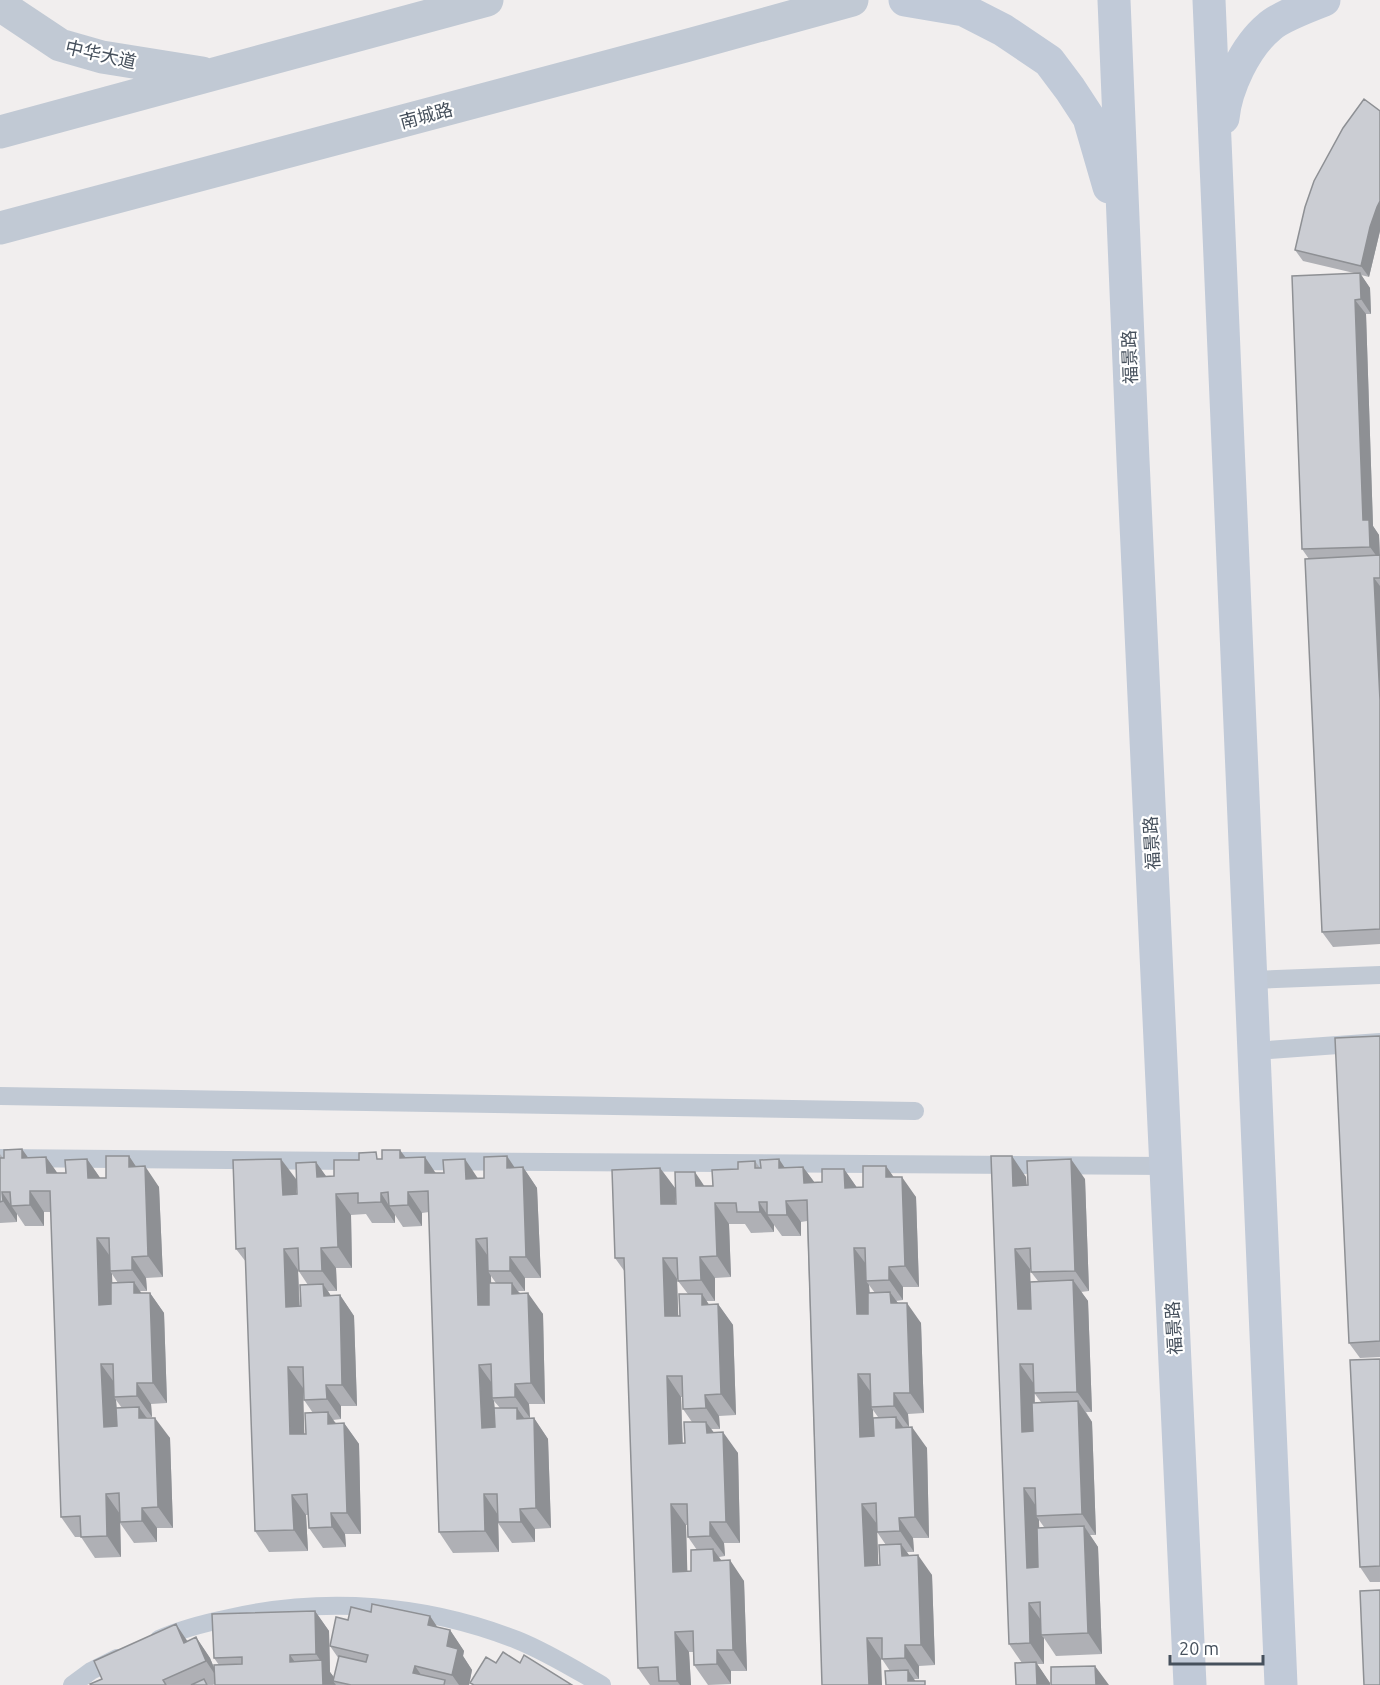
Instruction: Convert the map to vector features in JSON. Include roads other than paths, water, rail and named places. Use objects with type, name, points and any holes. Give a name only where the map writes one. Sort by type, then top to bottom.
[{"type":"main road","points":[[905,0],[964,10],[1003,30],[1049,61],[1089,118],[1124,241]]},
{"type":"main road","name":"福景路","points":[[1114,0],[1190,1685]]},
{"type":"main road","points":[[1209,0],[1281,1685]]},
{"type":"main road","points":[[1217,192],[1224,107],[1236,74],[1249,50],[1270,26],[1324,0]]},
{"type":"street","points":[[0,132],[487,0]]},
{"type":"street","name":"南城路","points":[[0,228],[852,0]]},
{"type":"street","name":"中华大道","points":[[0,5],[60,45],[102,57],[212,75]]},
{"type":"lane","points":[[1251,980],[1380,975]]},
{"type":"lane","points":[[1254,1051],[1380,1042]]},
{"type":"lane","points":[[0,1096],[915,1111]]},
{"type":"lane","points":[[0,1158],[1166,1167]]},
{"type":"lane","points":[[72,1685],[91,1671],[134,1649],[210,1622],[252,1612],[337,1605],[380,1607],[471,1624],[509,1637],[563,1662],[602,1685]]}]
